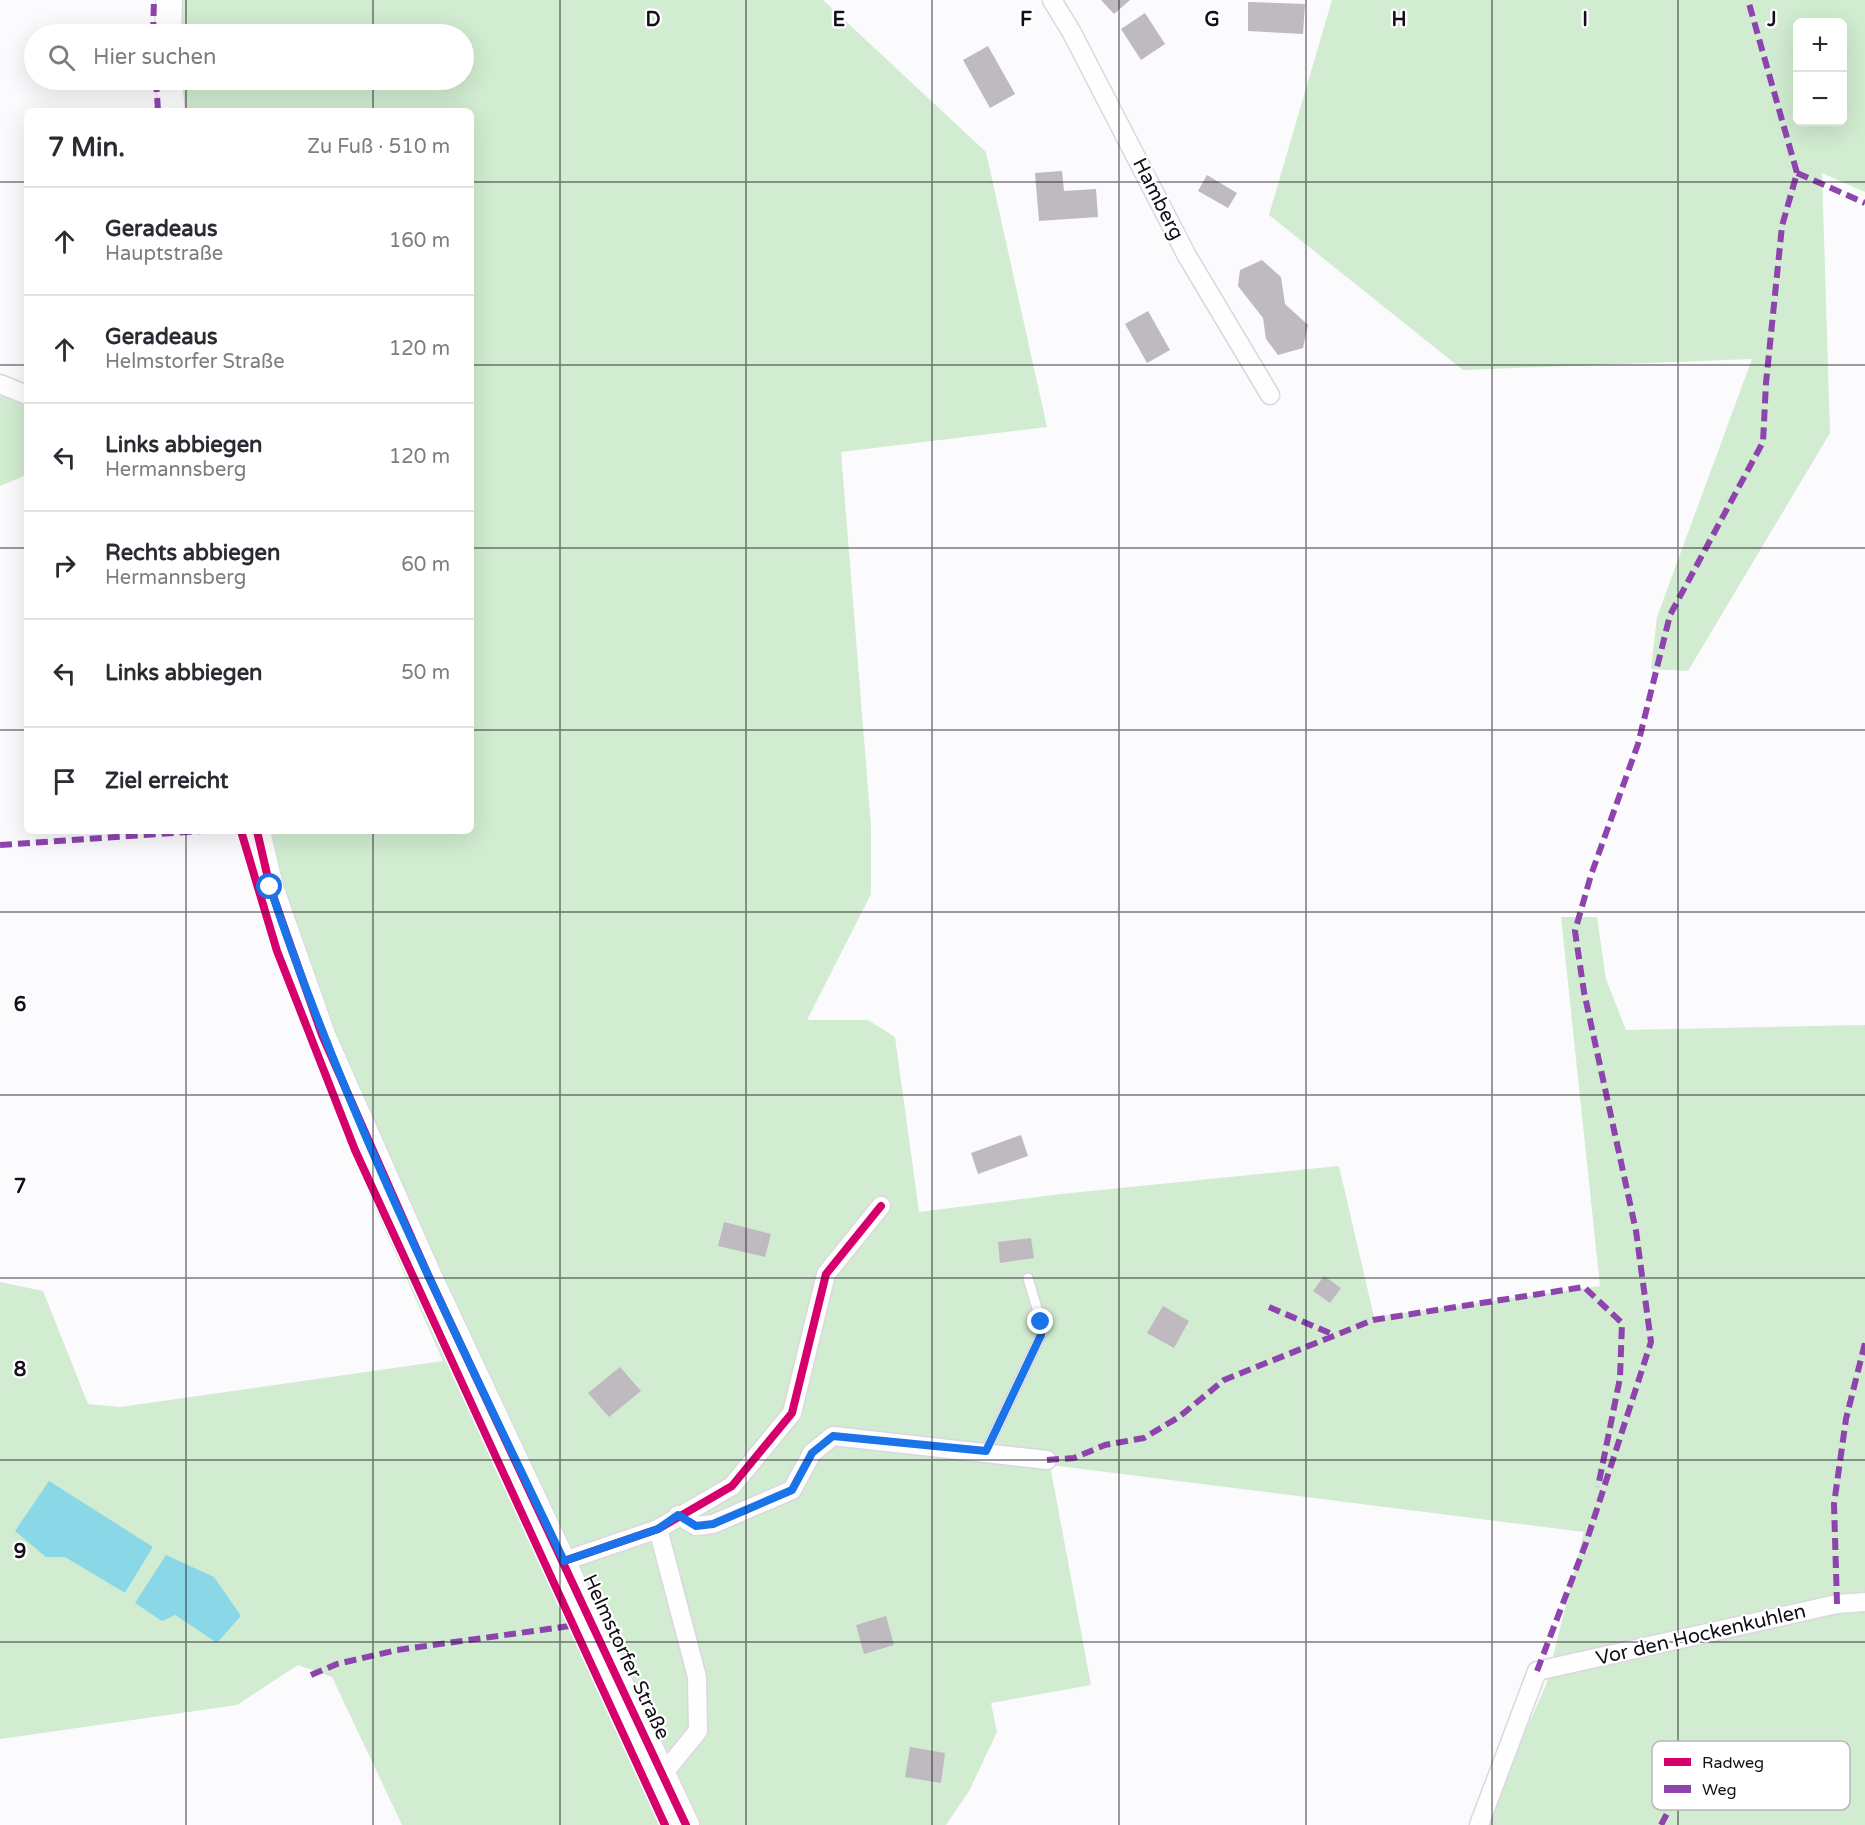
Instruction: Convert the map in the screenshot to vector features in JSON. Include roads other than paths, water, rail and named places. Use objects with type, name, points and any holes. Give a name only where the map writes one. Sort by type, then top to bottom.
[{"type":"main road","points":[[168,24],[169,0]]},
{"type":"main road","points":[[170,90],[172,108]]},
{"type":"main road","name":"Helmstorfer Straße","points":[[258,834],[270,887],[322,1035],[428,1275],[686,1825]]},
{"type":"street","name":"Hamberg","points":[[1052,0],[1072,33],[1187,256],[1270,395]]},
{"type":"street","points":[[0,384],[24,393]]},
{"type":"street","points":[[564,1561],[658,1529],[678,1515],[732,1486],[792,1413],[826,1274],[881,1206]]},
{"type":"street","points":[[678,1515],[696,1526],[713,1524],[792,1490],[812,1453],[833,1436],[986,1451],[1047,1460]]},
{"type":"street","points":[[658,1529],[697,1677],[698,1731],[662,1774]]},
{"type":"street","name":"Vor den Hockenkuhlen","points":[[1479,1825],[1537,1671],[1837,1604],[1865,1602]]},
{"type":"lane","points":[[986,1451],[1041,1335],[1041,1322],[1028,1278]]},
{"type":"water","points":[[49,1481],[153,1547],[125,1593],[65,1557],[46,1557],[15,1531]]},
{"type":"water","points":[[166,1555],[214,1577],[241,1616],[217,1643],[175,1615],[162,1621],[135,1603]]}]
